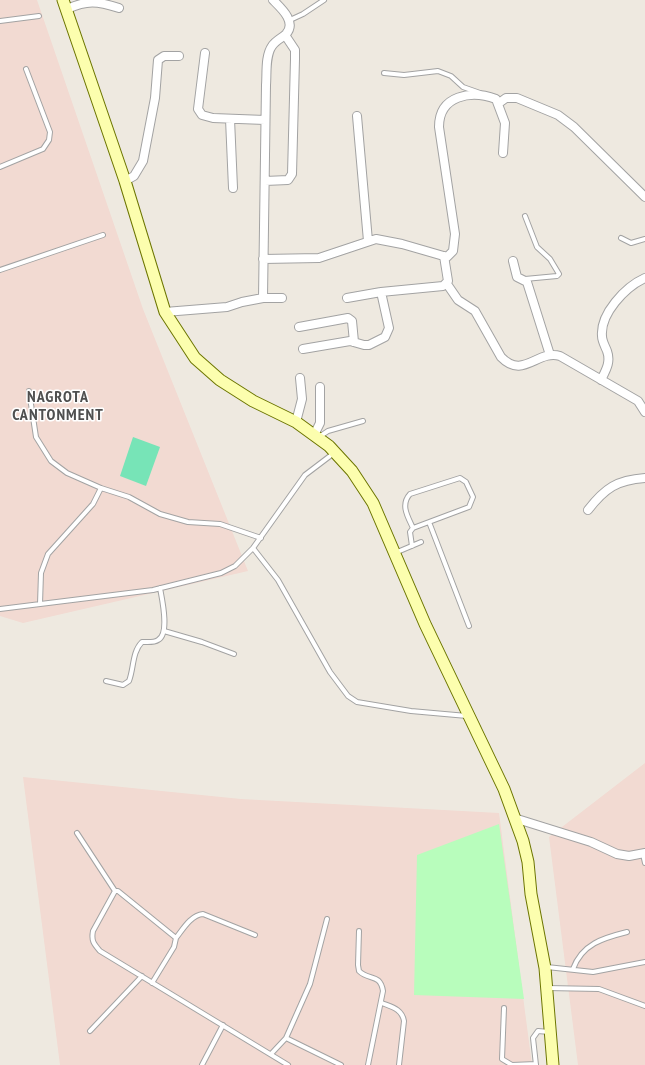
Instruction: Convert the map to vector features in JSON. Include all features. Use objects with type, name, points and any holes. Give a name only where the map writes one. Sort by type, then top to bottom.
[{"type":"main road","points":[[65,4],[125,181],[165,312],[195,358],[220,380],[253,401],[296,422],[336,452],[352,471],[373,503],[394,553],[502,784],[528,862],[545,967],[552,1065]]},
{"type":"street","points":[[263,298],[265,120],[269,52],[276,40],[286,35],[289,30],[290,20],[273,0]]},
{"type":"street","points":[[65,4],[89,2],[119,8]]},
{"type":"street","points":[[265,181],[288,180],[292,174],[295,50],[286,35]]},
{"type":"street","points":[[205,53],[198,109],[205,117],[265,120]]},
{"type":"street","points":[[125,181],[134,176],[143,161],[154,106],[158,60],[164,56],[179,56]]},
{"type":"street","points":[[263,259],[319,258],[368,241],[384,240],[444,256],[450,256],[453,251],[456,234],[439,127],[440,115],[448,103],[455,98],[463,96],[489,97],[496,99],[499,103],[505,123],[504,153]]},
{"type":"street","points":[[499,103],[506,98],[517,98],[558,115],[574,127],[645,197]]},
{"type":"street","points":[[357,116],[368,241]]},
{"type":"street","points":[[230,119],[233,188]]},
{"type":"street","points":[[444,256],[448,278],[447,284],[458,300],[475,310],[501,357],[507,363],[516,366],[523,365],[550,355],[560,356],[638,401],[645,412]]},
{"type":"street","points":[[513,261],[515,274],[527,282],[550,355]]},
{"type":"street","points":[[601,380],[608,362],[608,356],[602,338],[602,322],[622,294],[645,278]]},
{"type":"street","points":[[347,298],[381,292],[429,289],[447,284]]},
{"type":"street","points":[[303,348],[354,342],[369,345],[385,337],[389,328],[381,292]]},
{"type":"street","points":[[165,312],[227,307],[242,302],[263,298],[282,298]]},
{"type":"street","points":[[299,327],[348,318],[352,321],[354,342]]},
{"type":"street","points":[[296,422],[302,399],[300,378]]},
{"type":"street","points":[[316,436],[320,423],[320,387]]},
{"type":"street","points":[[588,510],[598,496],[615,484],[631,479],[645,478]]},
{"type":"street","points":[[514,818],[591,842],[617,854],[629,856],[644,854]]},
{"type":"lane","points":[[290,20],[303,14],[324,0]]},
{"type":"lane","points":[[0,17],[0,20],[39,16]]},
{"type":"lane","points":[[0,167],[43,149],[49,140],[50,132],[26,69]]},
{"type":"lane","points":[[384,73],[404,75],[438,71],[444,72],[463,87],[489,97]]},
{"type":"lane","points":[[524,279],[557,276],[559,274],[550,259],[537,247],[525,216]]},
{"type":"lane","points":[[0,270],[103,235]]},
{"type":"lane","points":[[621,238],[631,243],[645,239]]},
{"type":"lane","points":[[29,391],[36,437],[51,461],[67,473],[101,488],[129,497],[160,514],[188,522],[220,524],[261,538]]},
{"type":"lane","points":[[316,436],[363,421]]},
{"type":"lane","points":[[0,609],[160,588],[222,573],[235,566],[253,548],[304,475],[336,452]]},
{"type":"lane","points":[[412,546],[410,532],[413,528],[469,506],[473,497],[466,482],[460,478],[410,494],[405,502],[405,511],[413,528]]},
{"type":"lane","points":[[40,604],[41,573],[48,554],[93,504],[101,488]]},
{"type":"lane","points":[[429,522],[469,626]]},
{"type":"lane","points":[[394,553],[421,542]]},
{"type":"lane","points":[[253,548],[278,580],[330,672],[348,696],[357,702],[411,711],[469,716]]},
{"type":"lane","points":[[106,681],[123,685],[129,681],[134,657],[139,645],[142,642],[157,641],[161,638],[164,631],[164,611],[160,588]]},
{"type":"lane","points":[[164,631],[202,642],[234,654]]},
{"type":"lane","points":[[77,833],[115,891],[118,891],[176,938]]},
{"type":"lane","points":[[644,854],[645,863]]},
{"type":"lane","points":[[115,891],[93,931],[92,937],[94,943],[100,951],[288,1065]]},
{"type":"lane","points":[[152,983],[174,947],[176,938],[197,915],[203,914],[255,935]]},
{"type":"lane","points":[[271,1054],[286,1038],[310,984],[327,919]]},
{"type":"lane","points":[[359,931],[358,965],[361,973],[377,978],[381,982],[383,991],[382,1003],[368,1065]]},
{"type":"lane","points":[[573,969],[580,954],[595,943],[601,939],[627,932]]},
{"type":"lane","points":[[545,967],[593,972],[645,962]]},
{"type":"lane","points":[[90,1031],[142,976]]},
{"type":"lane","points":[[547,988],[599,989],[645,1006]]},
{"type":"lane","points":[[382,1003],[399,1010],[403,1014],[404,1021],[399,1065]]},
{"type":"lane","points":[[504,1008],[502,1059],[512,1064],[536,1065],[533,1038],[538,1032],[550,1032]]},
{"type":"lane","points":[[202,1065],[223,1025]]},
{"type":"lane","points":[[286,1038],[341,1065]]},
{"type":"shaded area","points":[[0,0],[37,0],[143,309],[248,571],[23,623],[0,616]]},
{"type":"shaded area","points":[[645,763],[645,1065],[578,1065],[549,837]]},
{"type":"shaded area","points":[[23,777],[241,799],[499,813],[532,1065],[60,1065]]},
{"type":"green space","points":[[133,437],[160,447],[146,486],[120,476]]},
{"type":"green space","points":[[499,824],[524,999],[414,995],[417,855]]},
{"type":"district","name":"NAGROTA CANTONMENT","points":[[58,406]]}]
